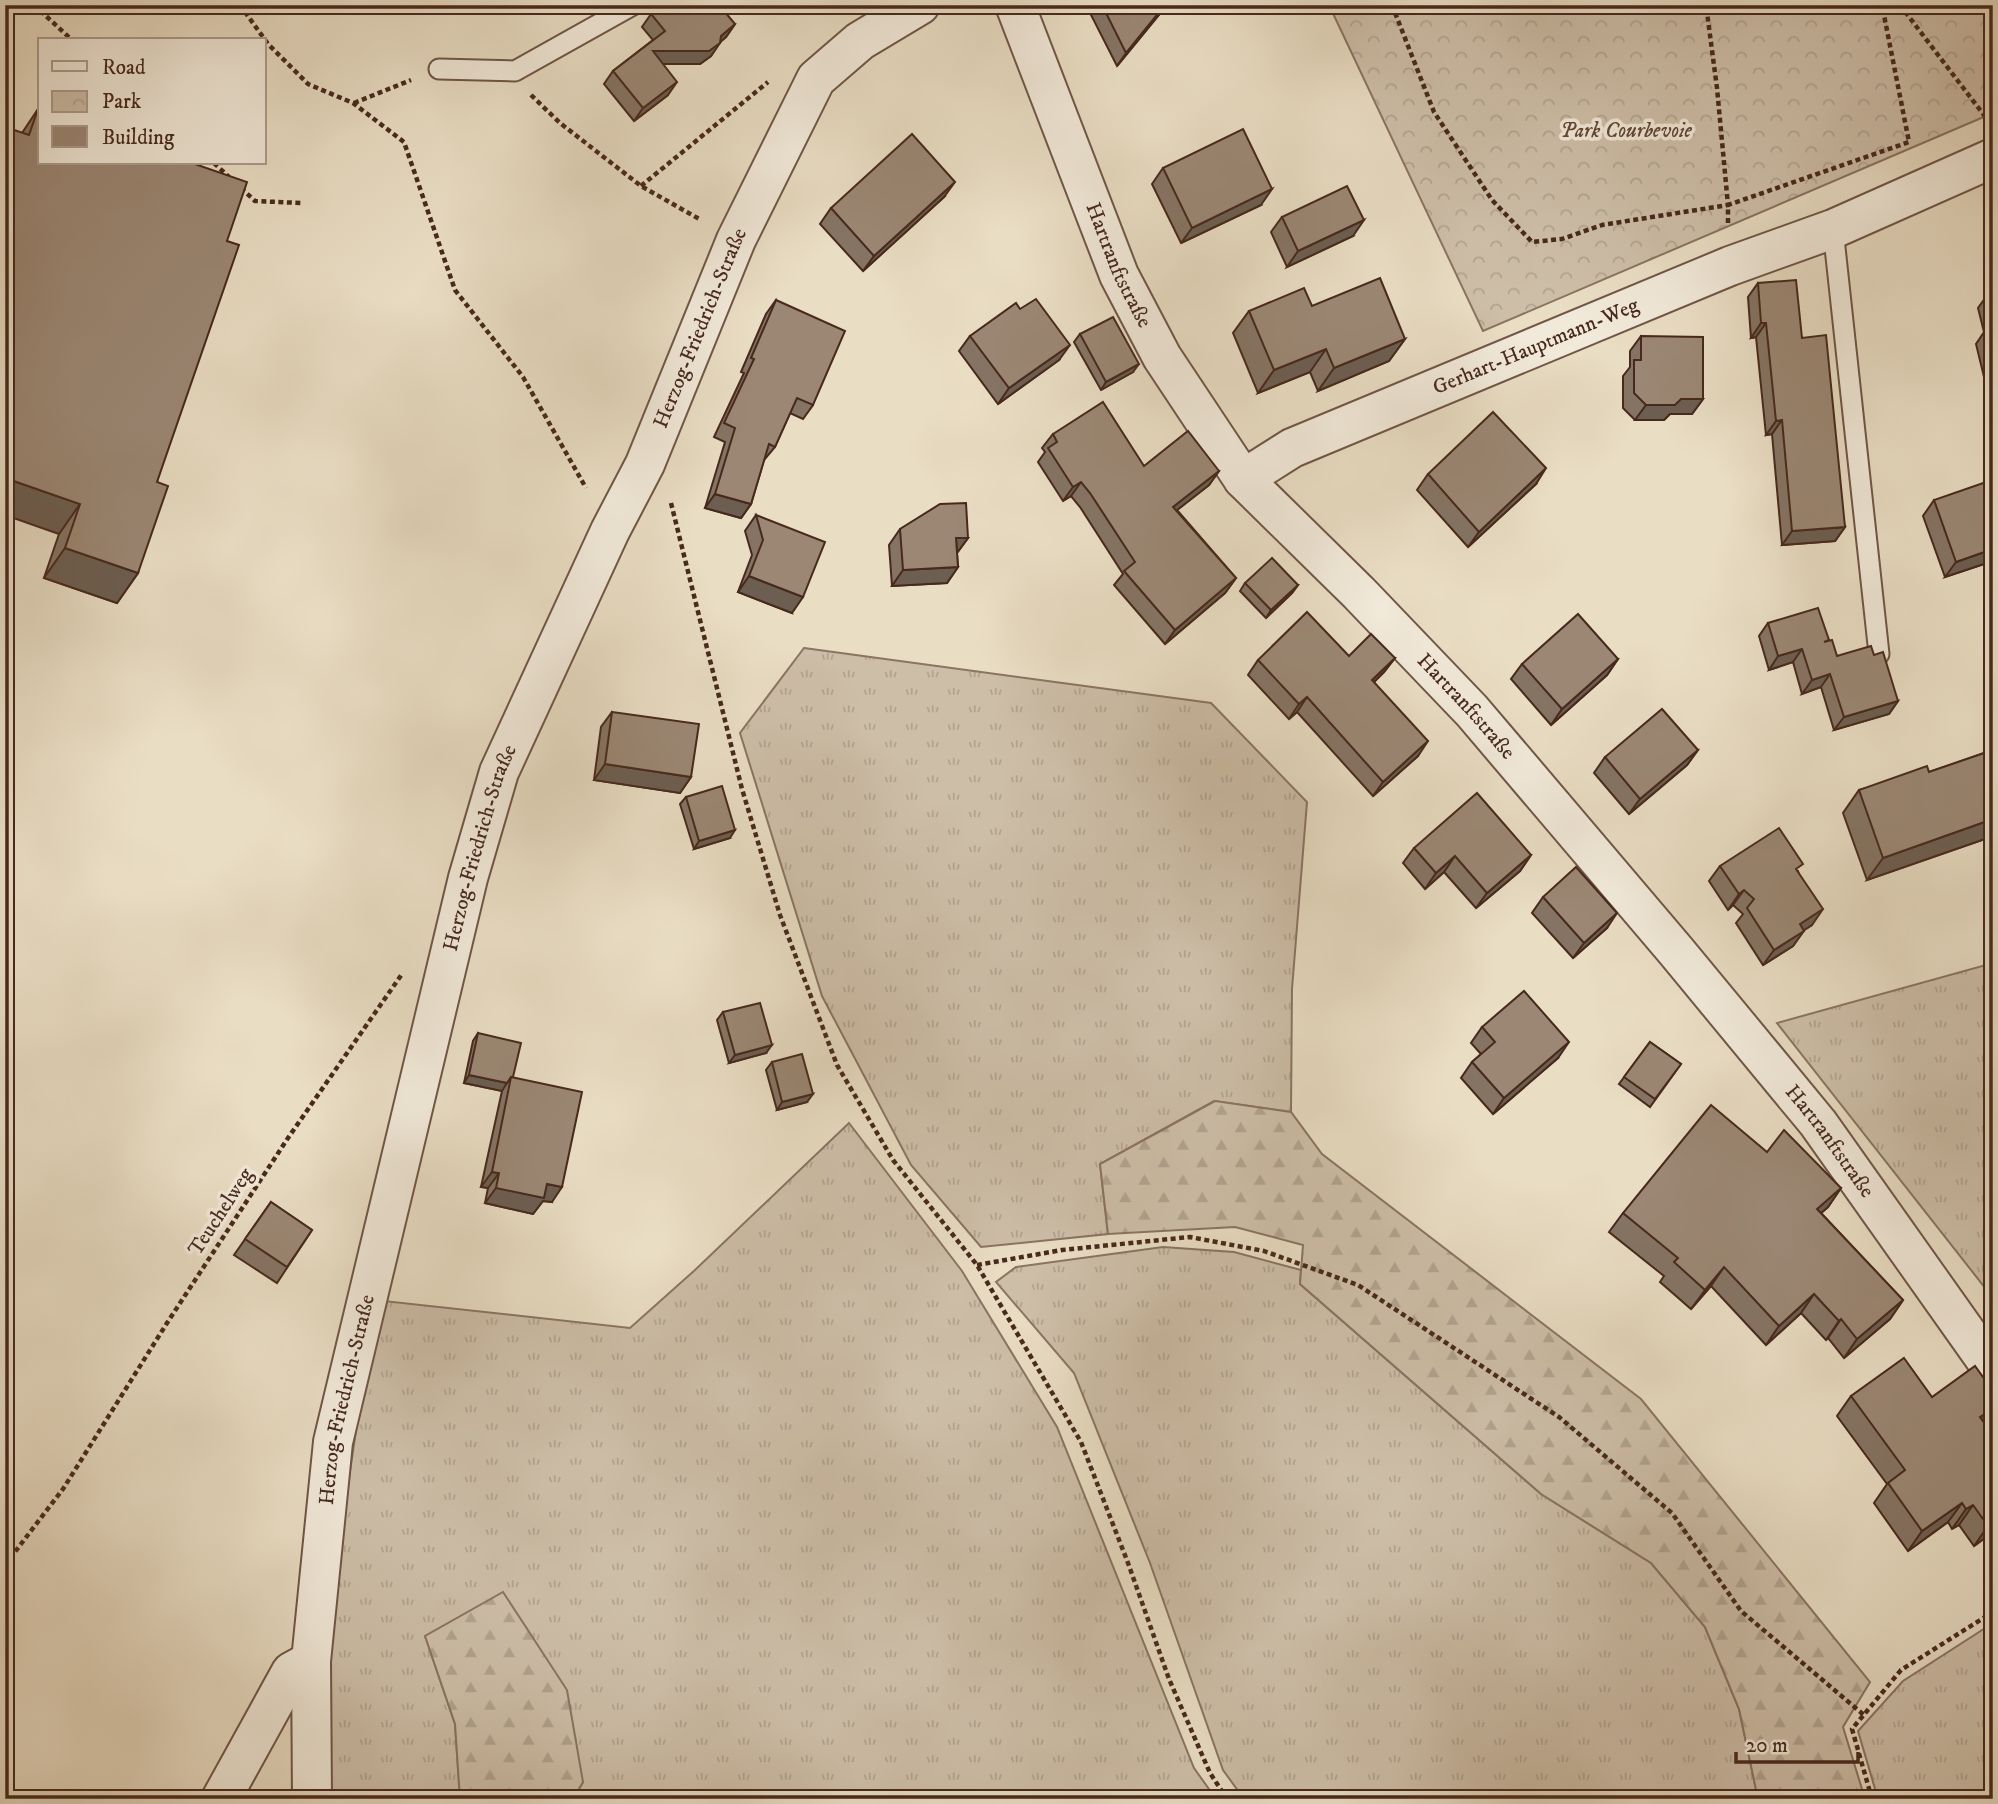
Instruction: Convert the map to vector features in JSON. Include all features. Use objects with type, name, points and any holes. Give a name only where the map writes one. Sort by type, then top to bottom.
[{"type":"street","name":"Herzog-Friedrich-Straße","points":[[312,1799],[311,1661],[332,1442],[468,878],[499,772],[610,531],[645,464],[736,240],[816,79],[860,41],[920,5]]},
{"type":"street","name":"Hartranftstraße","points":[[1015,5],[1119,275],[1162,357],[1243,479],[1359,593],[1472,711],[1676,951],[1818,1123],[1993,1370]]},
{"type":"street","name":"Gerhart-Hauptmann-Weg","points":[[1243,479],[1292,449],[1730,266],[1833,229],[1993,158]]},
{"type":"street","points":[[221,1799],[291,1672],[311,1661]]},
{"type":"lane","points":[[439,69],[515,71],[633,5]]},
{"type":"lane","points":[[1833,229],[1879,654]]},
{"type":"path","points":[[34,5],[70,38]]},
{"type":"path","points":[[240,5],[264,38]]},
{"type":"path","points":[[1392,5],[1434,112],[1492,200],[1532,242],[1562,239],[1602,225],[1728,205],[1909,142],[1882,5]]},
{"type":"path","points":[[1706,5],[1728,205],[1730,266]]},
{"type":"path","points":[[1900,5],[1993,126]]},
{"type":"path","points":[[266,41],[308,84],[353,103],[404,142],[455,290],[523,377],[610,531]]},
{"type":"path","points":[[641,186],[788,66],[816,79]]},
{"type":"path","points":[[353,103],[439,69]]},
{"type":"path","points":[[515,71],[530,94],[560,123],[641,186],[736,240]]},
{"type":"path","points":[[215,164],[255,201],[301,203]]},
{"type":"path","points":[[645,464],[672,504],[746,802],[780,915],[837,1065],[893,1160],[977,1265],[1081,1442],[1170,1679],[1210,1773],[1227,1799]]},
{"type":"path","name":"Teuchelweg","points":[[5,1565],[63,1489],[167,1323],[405,968]]},
{"type":"path","points":[[977,1265],[1062,1250],[1190,1237],[1264,1251],[1357,1285],[1559,1417],[1580,1434],[1672,1513],[1741,1611],[1864,1715]]},
{"type":"path","points":[[1872,1799],[1852,1729],[1901,1670],[1993,1612]]},
{"type":"green space","name":"Park Courbevoie","points":[[1329,5],[1993,5],[1993,113],[1483,331]]},
{"type":"green space","points":[[804,648],[1211,703],[1307,802],[1292,989],[1291,1112],[1214,1101],[1100,1164],[1108,1234],[981,1247],[911,1165],[822,996],[740,733]]},
{"type":"green space","points":[[1993,963],[1993,1298],[1777,1023]]},
{"type":"green space","points":[[1215,1101],[1291,1112],[1322,1154],[1641,1399],[1870,1682],[1843,1727],[1865,1799],[1758,1799],[1739,1709],[1705,1627],[1651,1563],[1541,1494],[1300,1284],[1303,1245],[1235,1227],[1108,1234],[1100,1164]]},
{"type":"green space","points":[[849,1123],[962,1271],[1057,1427],[1194,1768],[1216,1799],[573,1799],[583,1782],[425,1636],[455,1724],[460,1799],[329,1799],[329,1616],[375,1300],[630,1328]]},
{"type":"green space","points":[[1163,1247],[1234,1252],[1301,1270],[1300,1284],[1541,1494],[1651,1563],[1705,1627],[1739,1709],[1758,1799],[1244,1799],[1223,1770],[1150,1563],[1074,1373],[996,1282],[1016,1267]]},
{"type":"green space","points":[[503,1592],[567,1690],[583,1782],[573,1799],[460,1799],[455,1724],[425,1636]]},
{"type":"green space","points":[[1993,1623],[1993,1799],[1878,1799],[1858,1731],[1903,1681]]},
{"type":"building","points":[[662,5],[719,5],[735,24],[721,36],[720,43],[709,51],[653,51],[677,82],[643,108],[613,71],[665,31],[651,14]]},
{"type":"building","points":[[1102,5],[1165,5],[1126,53]]},
{"type":"building","points":[[38,109],[38,164],[195,164],[247,182],[227,241],[239,245],[157,482],[168,486],[138,573],[65,548],[80,504],[5,478],[5,127],[29,135]]},
{"type":"building","points":[[1243,129],[1272,189],[1192,228],[1163,168]]},
{"type":"building","points":[[912,134],[955,182],[874,256],[831,208]]},
{"type":"building","points":[[1347,186],[1364,220],[1298,251],[1282,217]]},
{"type":"building","points":[[1380,278],[1405,339],[1334,368],[1326,349],[1274,370],[1249,311],[1304,288],[1312,306]]},
{"type":"building","points":[[1796,280],[1802,338],[1826,335],[1845,527],[1792,531],[1782,420],[1776,421],[1766,323],[1761,323],[1758,283]]},
{"type":"building","points":[[1036,299],[1070,345],[1009,388],[970,336],[1016,303],[1020,309]]},
{"type":"building","points":[[776,300],[845,331],[813,405],[797,398],[775,447],[769,444],[751,504],[715,494],[735,428],[724,423],[754,359],[751,358]]},
{"type":"building","points":[[1113,317],[1139,364],[1106,382],[1080,334]]},
{"type":"building","points":[[1641,336],[1703,337],[1703,399],[1681,399],[1675,405],[1646,405],[1634,393],[1634,360],[1641,360]]},
{"type":"building","points":[[1103,402],[1144,466],[1188,431],[1219,471],[1173,507],[1236,578],[1175,630],[1124,571],[1135,562],[1090,493],[1081,482],[1073,487],[1048,448],[1057,442],[1053,434]]},
{"type":"building","points":[[1493,412],[1546,468],[1479,532],[1428,474]]},
{"type":"building","points":[[1989,481],[1993,490],[1993,549],[1956,562],[1934,500]]},
{"type":"building","points":[[966,503],[968,538],[956,538],[958,567],[903,570],[900,529],[940,504]]},
{"type":"building","points":[[756,515],[825,542],[803,597],[749,576],[763,540]]},
{"type":"building","points":[[1272,558],[1298,585],[1271,610],[1245,583]]},
{"type":"building","points":[[1818,608],[1829,640],[1824,642],[1832,640],[1837,656],[1871,646],[1874,655],[1883,652],[1898,701],[1844,717],[1830,674],[1812,680],[1802,649],[1778,656],[1768,623]]},
{"type":"building","points":[[1307,612],[1349,656],[1371,634],[1395,658],[1372,680],[1428,741],[1383,782],[1307,697],[1299,704],[1258,660]]},
{"type":"building","points":[[1578,614],[1618,659],[1562,709],[1522,664]]},
{"type":"building","points":[[1662,709],[1698,750],[1640,799],[1605,757]]},
{"type":"building","points":[[612,712],[699,724],[691,777],[605,764]]},
{"type":"building","points":[[1993,750],[1993,819],[1883,858],[1859,790],[1927,766],[1929,772]]},
{"type":"building","points":[[722,786],[735,830],[699,841],[686,797]]},
{"type":"building","points":[[1477,793],[1531,855],[1487,893],[1455,856],[1436,873],[1414,848]]},
{"type":"building","points":[[1779,828],[1803,864],[1796,869],[1823,909],[1800,924],[1804,931],[1774,950],[1747,908],[1754,899],[1744,890],[1739,894],[1720,866]]},
{"type":"building","points":[[1576,867],[1617,913],[1584,943],[1543,897]]},
{"type":"building","points":[[1524,991],[1569,1042],[1504,1098],[1472,1062],[1495,1042],[1482,1027]]},
{"type":"building","points":[[760,1003],[772,1045],[735,1055],[723,1012]]},
{"type":"building","points":[[478,1033],[521,1043],[513,1077],[507,1083],[469,1075]]},
{"type":"building","points":[[1650,1042],[1681,1064],[1655,1099],[1624,1077]]},
{"type":"building","points":[[802,1054],[813,1094],[782,1102],[772,1062]]},
{"type":"building","points":[[511,1077],[582,1092],[562,1187],[547,1184],[544,1198],[496,1188],[499,1173],[492,1172]]},
{"type":"building","points":[[1711,1105],[1767,1152],[1784,1130],[1841,1188],[1817,1209],[1903,1300],[1857,1339],[1841,1319],[1839,1321],[1814,1294],[1779,1326],[1724,1267],[1705,1290],[1674,1262],[1678,1258],[1623,1213]]},
{"type":"building","points":[[271,1202],[312,1230],[287,1267],[245,1239]]},
{"type":"building","points":[[1904,1358],[1932,1397],[1975,1366],[1993,1391],[1993,1409],[1980,1417],[1993,1435],[1993,1522],[1988,1526],[1973,1505],[1966,1509],[1962,1503],[1922,1531],[1888,1483],[1905,1470],[1851,1396]]}]
